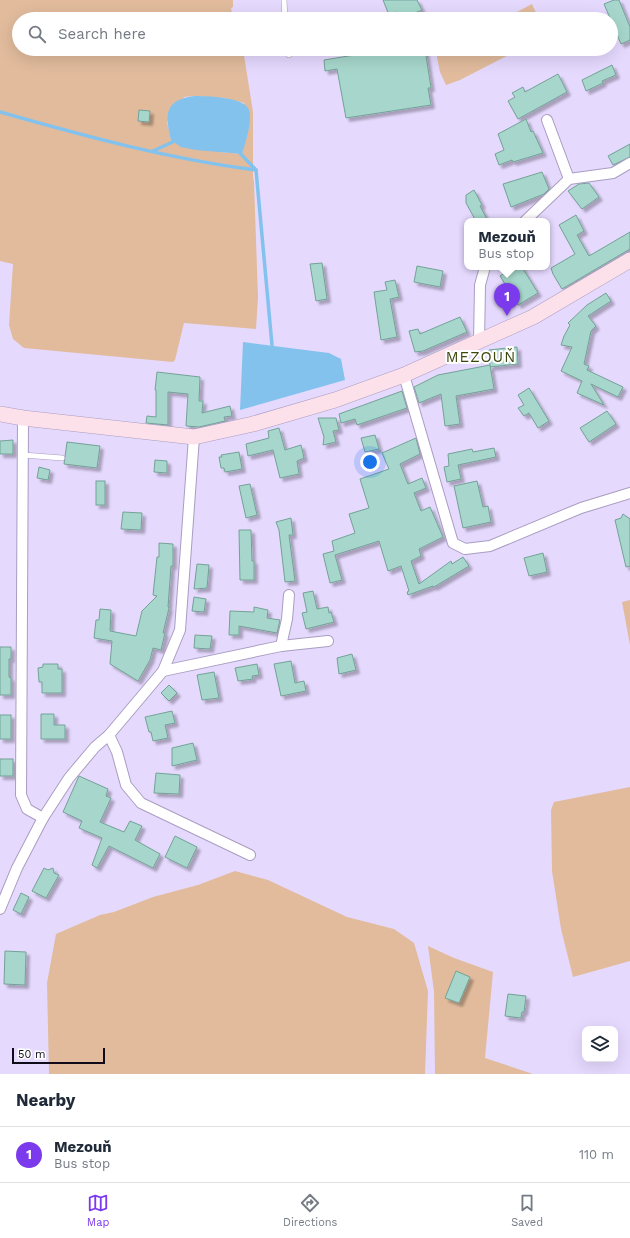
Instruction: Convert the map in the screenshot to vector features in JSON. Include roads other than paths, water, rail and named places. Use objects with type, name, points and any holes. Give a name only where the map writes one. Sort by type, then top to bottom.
[{"type":"street","points":[[547,120],[569,179]]},
{"type":"street","points":[[528,218],[569,179],[613,173],[630,163]]},
{"type":"street","points":[[0,414],[23,418],[194,437],[253,424],[328,402],[404,375],[480,342],[533,317],[630,260]]},
{"type":"street","points":[[480,342],[480,285],[484,270]]},
{"type":"street","points":[[404,375],[453,543],[465,549],[490,546],[581,508],[630,493]]},
{"type":"street","points":[[23,418],[21,795],[27,809],[43,818]]},
{"type":"street","points":[[0,909],[17,868],[43,818],[69,778],[95,747],[109,735],[163,671],[180,630],[194,437]]},
{"type":"street","points":[[281,646],[287,619],[289,595]]},
{"type":"street","points":[[163,671],[281,646],[328,641]]},
{"type":"street","points":[[109,735],[117,752],[126,785],[141,803],[250,855]]},
{"type":"lane","points":[[284,0],[285,12]]},
{"type":"lane","points":[[23,456],[62,458]]},
{"type":"water","points":[[194,96],[231,99],[244,104],[248,108],[250,112],[250,124],[242,154],[196,150],[181,147],[171,140],[168,123],[169,110],[177,101]]},
{"type":"water","points":[[243,342],[329,353],[341,359],[345,380],[240,410]]},
{"type":"waterway","points":[[0,112],[127,146],[191,160],[256,170],[272,345]]},
{"type":"waterway","points":[[153,151],[177,140]]},
{"type":"waterway","points":[[239,152],[256,170]]},
{"type":"place","name":"Mezouň","points":[[507,316]]},
{"type":"district","name":"MEZOUŇ","points":[[481,357]]}]
